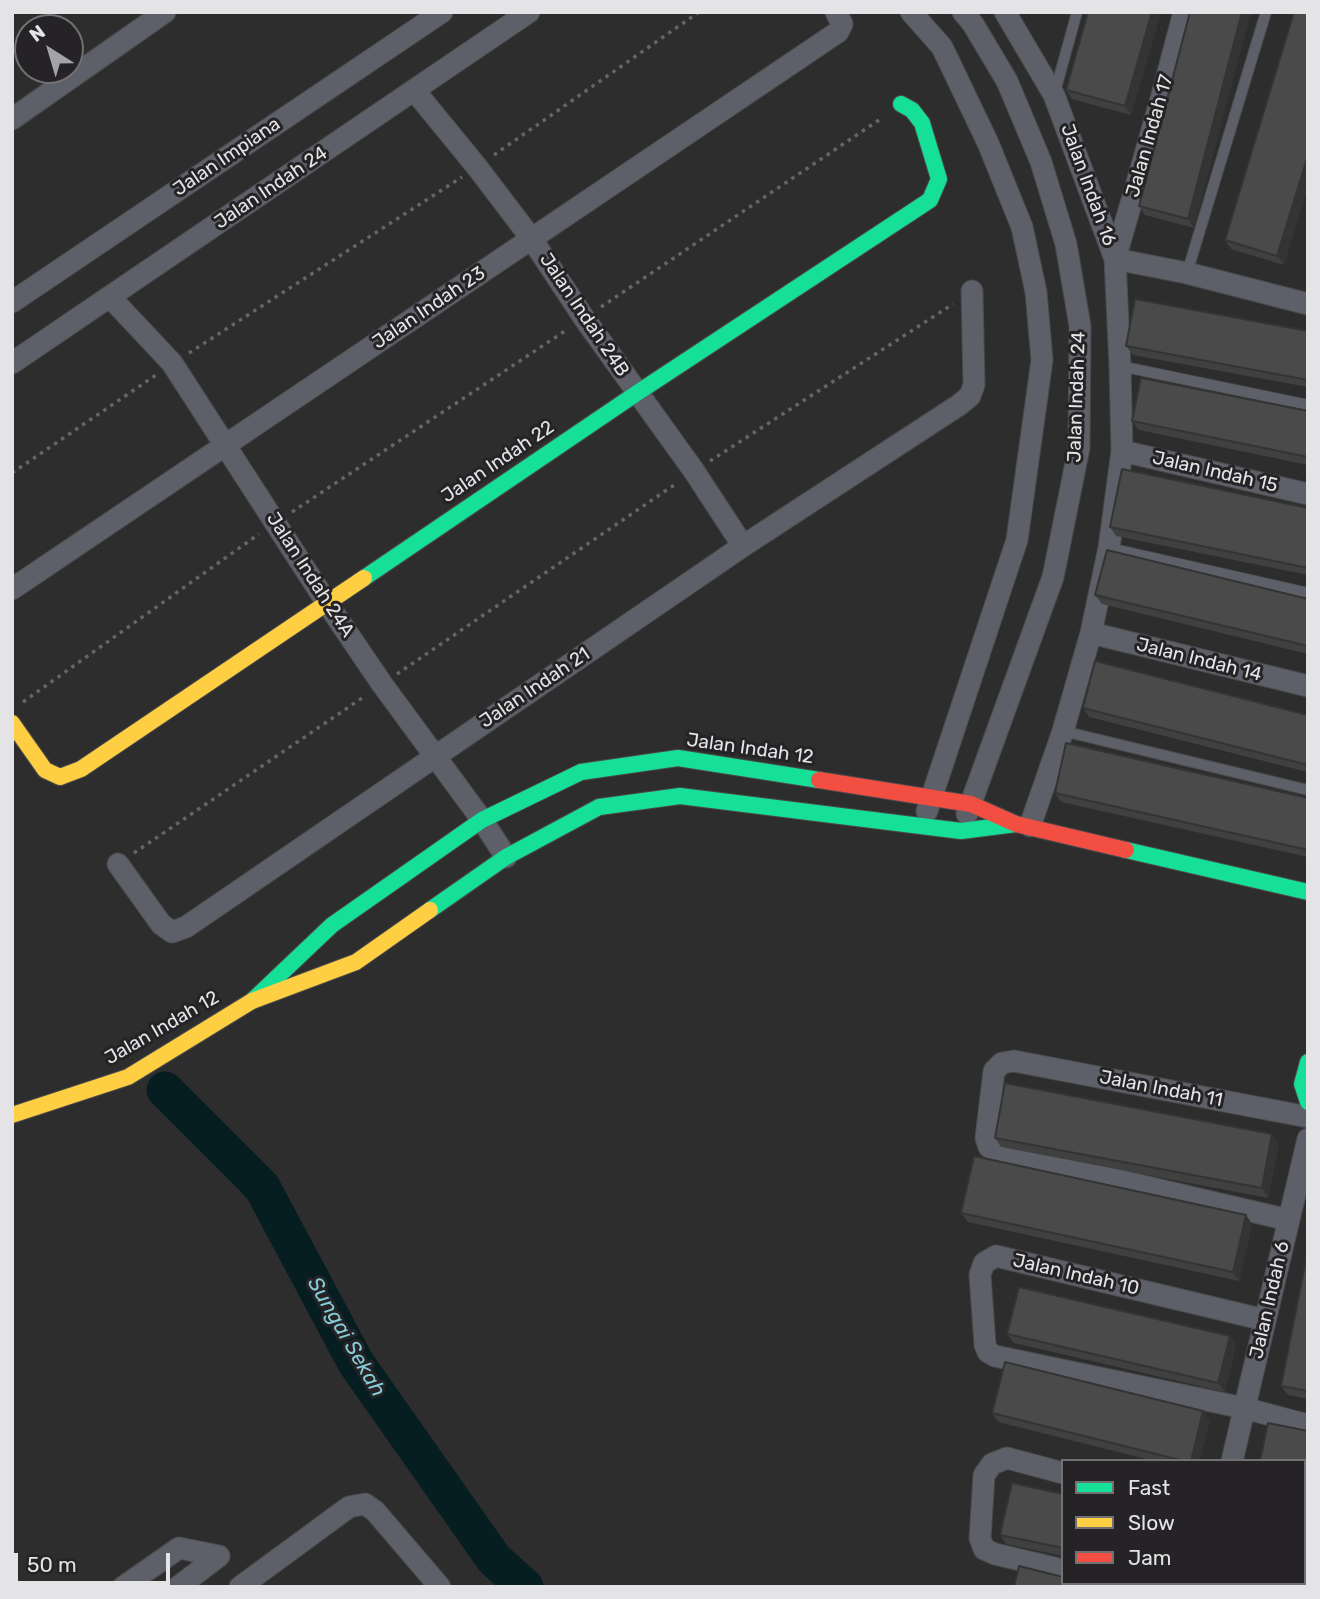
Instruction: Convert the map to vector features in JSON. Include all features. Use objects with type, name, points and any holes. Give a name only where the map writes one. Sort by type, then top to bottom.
[{"type":"street","points":[[12,119],[165,12]]},
{"type":"street","name":"Jalan Impiana","points":[[12,302],[442,12]]},
{"type":"street","name":"Jalan Indah 24","points":[[12,363],[529,12]]},
{"type":"street","name":"Jalan Indah 24","points":[[911,12],[942,47],[988,143],[1022,227],[1036,292],[1042,360],[1017,541],[922,826]]},
{"type":"street","name":"Jalan Indah 24","points":[[961,831],[1054,577],[1079,448],[1080,326],[1066,244],[1041,162],[1007,81],[963,12]]},
{"type":"street","name":"Jalan Indah 16","points":[[1005,12],[1054,95],[1115,259],[1307,300]]},
{"type":"street","name":"Jalan Indah 17","points":[[1115,259],[1184,12]]},
{"type":"street","name":"Jalan Indah 23","points":[[12,589],[838,32],[839,18]]},
{"type":"street","name":"Jalan Indah 24B","points":[[414,90],[531,238],[584,318],[694,471],[743,546]]},
{"type":"street","name":"Jalan Indah 22","points":[[12,723],[45,770],[60,777],[81,769],[637,393],[930,200],[939,179],[922,123],[912,110],[901,104]]},
{"type":"street","points":[[1023,825],[1063,730],[1091,633],[1110,548],[1122,451],[1115,259]]},
{"type":"street","name":"Jalan Indah 21","points":[[118,864],[161,924],[172,932],[186,928],[743,546],[960,405],[970,396],[974,385],[972,291]]},
{"type":"street","name":"Jalan Indah 24A","points":[[110,297],[172,363],[327,603],[506,857]]},
{"type":"street","name":"Jalan Indah 15","points":[[1122,451],[1308,494]]},
{"type":"street","name":"Jalan Indah 14","points":[[1091,633],[1308,686]]},
{"type":"street","name":"Jalan Indah 12","points":[[252,1001],[332,925],[482,820],[581,772],[678,758],[971,804],[1023,825],[1308,892]]},
{"type":"street","name":"Jalan Indah 12","points":[[12,1115],[128,1077],[252,1001],[356,962],[506,857],[599,807],[680,796],[961,831],[1023,825]]},
{"type":"street","name":"Jalan Indah 11","points":[[1289,1220],[997,1152],[989,1147],[986,1138],[994,1071],[1002,1062],[1014,1061],[1308,1117]]},
{"type":"street","points":[[1308,1062],[1302,1084],[1308,1102]]},
{"type":"street","name":"Jalan Indah 6","points":[[1232,1459],[1308,1139]]},
{"type":"street","name":"Jalan Indah 10","points":[[1244,1408],[995,1356],[988,1352],[985,1345],[980,1275],[984,1263],[996,1256],[1265,1320]]},
{"type":"street","points":[[1244,1408],[1308,1425]]},
{"type":"street","points":[[1061,1473],[1007,1458],[992,1464],[984,1475],[980,1538],[984,1549],[995,1554],[1061,1570]]},
{"type":"street","points":[[123,1587],[179,1548],[219,1556],[239,1587],[349,1507],[365,1504],[440,1587]]},
{"type":"street","points":[[178,1587],[219,1556]]},
{"type":"lane","points":[[1054,95],[1077,12]]},
{"type":"lane","points":[[1186,273],[1266,12]]},
{"type":"lane","points":[[1120,366],[1308,405]]},
{"type":"lane","points":[[1110,548],[1308,593]]},
{"type":"lane","points":[[1063,730],[1308,790]]},
{"type":"path","points":[[12,473],[172,363],[477,167],[699,12]]},
{"type":"path","points":[[12,709],[275,523],[901,104]]},
{"type":"path","points":[[118,864],[694,471],[972,291]]},
{"type":"building","points":[[1088,12],[1152,12],[1125,106],[1066,90]]},
{"type":"building","points":[[1190,12],[1242,12],[1188,219],[1139,206]]},
{"type":"building","points":[[1294,12],[1308,12],[1308,155],[1277,256],[1225,240]]},
{"type":"building","points":[[1135,299],[1308,331],[1308,380],[1126,346]]},
{"type":"building","points":[[1141,378],[1308,411],[1308,457],[1132,421]]},
{"type":"building","points":[[1122,469],[1308,508],[1308,568],[1110,527]]},
{"type":"building","points":[[1107,550],[1308,599],[1308,646],[1095,595]]},
{"type":"building","points":[[1095,661],[1308,715],[1308,765],[1083,708]]},
{"type":"building","points":[[1066,743],[1308,798],[1308,850],[1055,793]]},
{"type":"building","points":[[1005,1083],[1272,1134],[1262,1188],[995,1138]]},
{"type":"building","points":[[974,1156],[1246,1215],[1233,1272],[961,1213]]},
{"type":"building","points":[[1308,1250],[1308,1391],[1281,1386]]},
{"type":"building","points":[[1019,1287],[1230,1336],[1218,1383],[1007,1334]]},
{"type":"building","points":[[1005,1362],[1203,1411],[1191,1459],[1176,1459],[992,1413]]},
{"type":"building","points":[[1268,1423],[1308,1431],[1306,1522],[1306,1459],[1260,1459]]},
{"type":"building","points":[[1012,1483],[1061,1494],[1061,1548],[1000,1535]]},
{"type":"building","points":[[1019,1566],[1061,1576],[1061,1585],[1102,1587],[1014,1587]]},
{"type":"building","points":[[1232,1585],[1292,1585],[1292,1587]]},
{"type":"waterway","name":"Sungai Sekah","points":[[165,1090],[262,1187],[356,1363],[494,1559],[525,1587]]},
{"type":"traffic: fast","points":[[364,578],[637,393],[930,200],[939,179],[922,123],[912,110],[901,104]]},
{"type":"traffic: fast","points":[[252,1001],[332,925],[482,820],[581,772],[678,758],[819,780]]},
{"type":"traffic: fast","points":[[430,910],[506,857],[599,807],[680,796],[961,831],[1016,824]]},
{"type":"traffic: fast","points":[[1126,850],[1308,892]]},
{"type":"traffic: fast","points":[[1308,1062],[1302,1084],[1308,1102]]},
{"type":"traffic: slow","points":[[12,723],[45,770],[60,777],[81,769],[364,578]]},
{"type":"traffic: slow","points":[[12,1115],[128,1077],[252,1001],[356,962],[430,910]]},
{"type":"traffic: jam","points":[[819,780],[971,804],[1016,824],[1126,850]]}]
